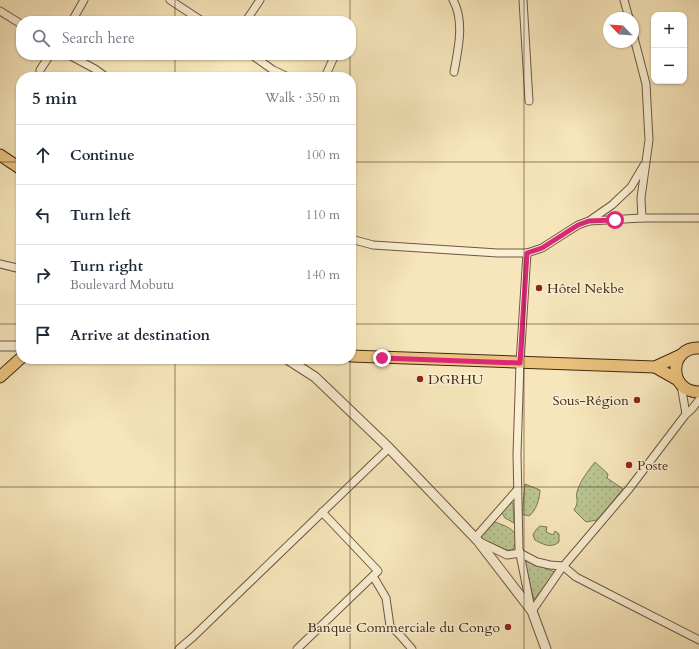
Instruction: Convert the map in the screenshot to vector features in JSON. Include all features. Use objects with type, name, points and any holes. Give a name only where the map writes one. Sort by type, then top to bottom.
[{"type":"main road","points":[[0,155],[16,166]]},
{"type":"main road","points":[[356,356],[655,367],[696,346]]},
{"type":"main road","points":[[680,383],[675,370],[678,359],[681,355]]},
{"type":"main road","points":[[0,377],[16,363]]},
{"type":"main road","points":[[655,367],[691,391],[699,392]]},
{"type":"street","points":[[75,16],[84,0]]},
{"type":"street","points":[[170,0],[194,16]]},
{"type":"street","points":[[249,16],[260,0]]},
{"type":"street","points":[[453,0],[458,8],[460,28],[454,72]]},
{"type":"street","points":[[522,0],[529,100]]},
{"type":"street","points":[[624,0],[627,12]]},
{"type":"street","points":[[0,11],[16,21]]},
{"type":"street","points":[[637,48],[646,84],[649,140],[641,198],[642,218]]},
{"type":"street","points":[[40,72],[47,60]]},
{"type":"street","points":[[78,60],[99,72]]},
{"type":"street","points":[[259,60],[277,72]]},
{"type":"street","points":[[327,72],[333,60]]},
{"type":"street","points":[[356,240],[373,245],[498,253],[527,253],[542,248],[578,225],[589,221],[612,205],[631,187],[645,163]]},
{"type":"street","points":[[589,221],[642,218],[699,218]]},
{"type":"street","points":[[527,253],[520,363],[517,454],[520,553],[532,611],[546,649]]},
{"type":"street","points":[[0,264],[16,268]]},
{"type":"street","points":[[0,346],[16,346]]},
{"type":"street","points":[[295,364],[315,377],[390,448],[477,539],[532,611]]},
{"type":"street","points":[[680,383],[686,414]]},
{"type":"street","points":[[532,611],[563,566],[629,488],[686,414],[699,400]]},
{"type":"street","points":[[179,649],[390,448]]},
{"type":"street","points":[[477,539],[518,490]]},
{"type":"street","points":[[297,649],[378,571],[322,512]]},
{"type":"street","points":[[477,539],[507,555],[520,553],[537,562],[563,566],[576,577],[699,640]]},
{"type":"street","points":[[373,576],[386,598],[390,626],[400,634],[412,649]]},
{"type":"green space","points":[[595,462],[608,474],[607,478],[623,489],[597,520],[586,522],[574,510],[577,504],[578,488],[584,476]]},
{"type":"green space","points":[[525,484],[540,490],[537,504],[534,511],[529,516],[522,514]]},
{"type":"green space","points":[[509,503],[513,503],[514,523],[505,518],[501,511]]},
{"type":"green space","points":[[495,522],[509,528],[515,534],[516,538],[513,550],[507,550],[482,539],[481,536]]},
{"type":"green space","points":[[540,526],[547,527],[546,532],[553,535],[555,531],[559,534],[559,542],[550,545],[535,540],[533,535]]},
{"type":"green space","points":[[524,560],[555,572],[534,600]]},
{"type":"place","name":"Hôtel Nekbe","points":[[539,288]]},
{"type":"place","name":"DGRHU","points":[[420,379]]},
{"type":"place","name":"Sous-Région","points":[[637,400]]},
{"type":"place","name":"Poste","points":[[629,465]]},
{"type":"place","name":"Banque Commerciale du Congo","points":[[508,627]]},
{"type":"route","points":[[382,358],[520,363],[527,253],[542,248],[578,225],[589,221],[615,220]]}]
